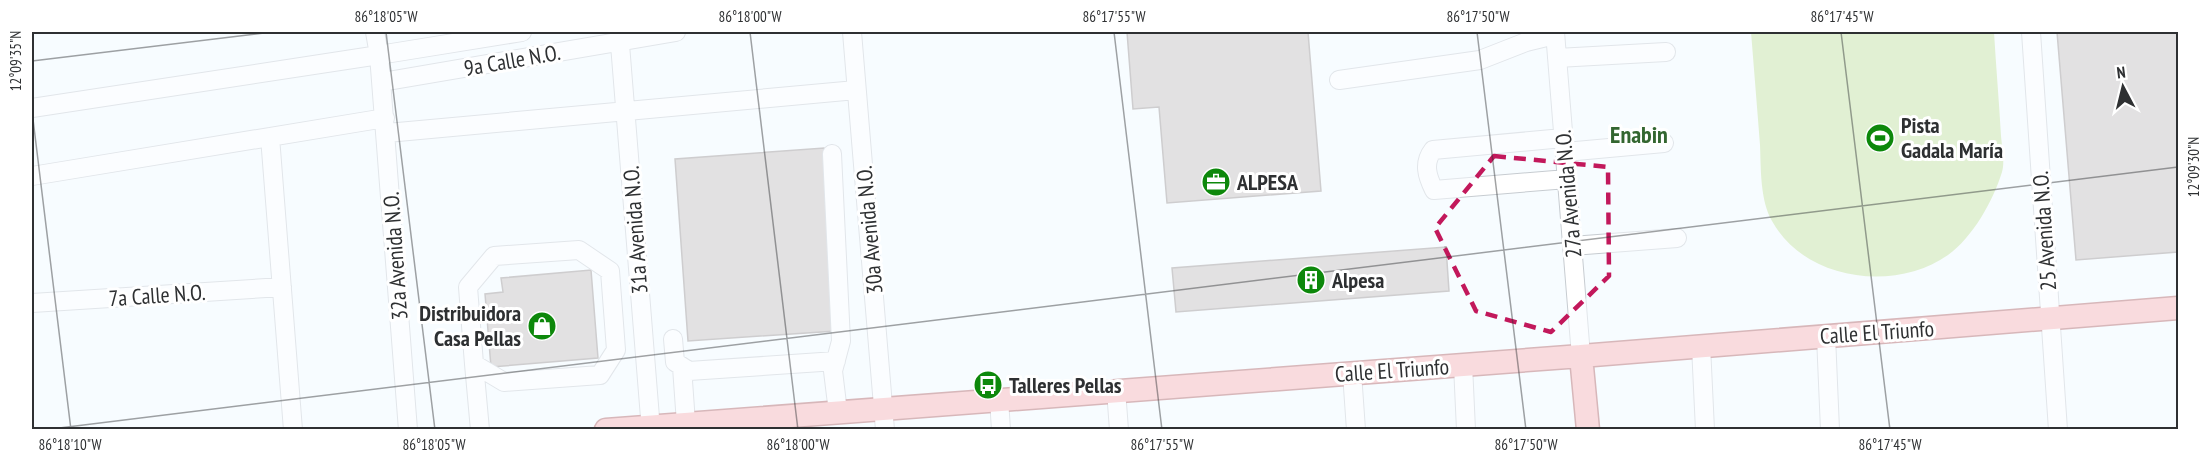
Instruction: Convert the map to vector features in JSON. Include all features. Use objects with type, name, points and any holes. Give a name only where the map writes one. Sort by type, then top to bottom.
[{"type":"main road","name":"Calle El Triunfo","points":[[606,429],[650,428],[686,423],[838,412],[885,419],[999,399],[1581,356],[2178,308]]},
{"type":"main road","points":[[1581,356],[1588,429]]},
{"type":"street","name":"32a Avenida N.O.","points":[[375,32],[386,126],[408,429]]},
{"type":"street","points":[[32,108],[522,32]]},
{"type":"street","name":"9a Calle N.O.","points":[[382,82],[620,37],[676,32]]},
{"type":"street","name":"30a Avenida N.O.","points":[[852,32],[885,419]]},
{"type":"street","name":"25 Avenida N.O.","points":[[2031,32],[2058,429]]},
{"type":"street","points":[[1339,80],[1480,60],[1555,33]]},
{"type":"street","name":"27a Avenida N.O.","points":[[1555,33],[1581,356]]},
{"type":"street","name":"31a Avenida N.O.","points":[[620,37],[650,428]]},
{"type":"street","points":[[1557,58],[1666,52]]},
{"type":"street","points":[[32,176],[270,137],[856,90]]},
{"type":"street","points":[[270,137],[293,429]]},
{"type":"street","points":[[1567,179],[1434,190],[1428,177],[1428,157],[1433,150],[1664,143]]},
{"type":"street","points":[[832,154],[841,341],[833,371],[838,412]]},
{"type":"street","points":[[1572,246],[1677,238]]},
{"type":"street","points":[[474,364],[504,382],[600,375],[616,350],[610,271],[579,250],[494,256],[468,286],[474,364],[480,429]]},
{"type":"street","name":"7a Calle N.O.","points":[[32,303],[282,287]]},
{"type":"street","points":[[1826,336],[1830,429]]},
{"type":"street","points":[[673,339],[675,362],[689,371],[836,361]]},
{"type":"street","points":[[1701,346],[1705,429]]},
{"type":"street","points":[[1463,365],[1466,429]]},
{"type":"street","points":[[682,367],[686,423]]},
{"type":"street","points":[[1352,373],[1356,429]]},
{"type":"street","points":[[1116,390],[1119,429]]},
{"type":"street","points":[[999,399],[1001,429]]},
{"type":"highlighted area","points":[[1494,156],[1608,167],[1609,276],[1551,332],[1476,311],[1435,228]]},
{"type":"green space","name":"Pista Gadala María","points":[[1751,32],[1994,32],[2003,168],[1988,206],[1966,239],[1948,255],[1926,267],[1902,274],[1877,276],[1852,274],[1828,268],[1805,257],[1787,241],[1772,221],[1763,194]]},
{"type":"building","points":[[1127,32],[1308,32],[1321,191],[1167,203],[1159,107],[1133,109]]},
{"type":"building","points":[[2057,32],[2178,32],[2178,252],[2076,260]]},
{"type":"building","points":[[824,148],[836,331],[688,341],[675,159]]},
{"type":"building","name":"Alpesa","points":[[1446,247],[1449,291],[1176,312],[1172,268]]},
{"type":"building","name":"Distribuidora Casa Pellas","points":[[591,270],[598,358],[491,367],[485,294],[503,292],[501,278]]},
{"type":"place","name":"Pista Gadala María","points":[[1880,138]]},
{"type":"place","name":"ALPESA","points":[[1216,182]]},
{"type":"place","name":"Alpesa","points":[[1311,280]]},
{"type":"place","name":"Distribuidora Casa Pellas","points":[[542,326]]},
{"type":"place","name":"Talleres Pellas","points":[[988,385]]},
{"type":"district","name":"Enabin","points":[[1639,135]]}]
